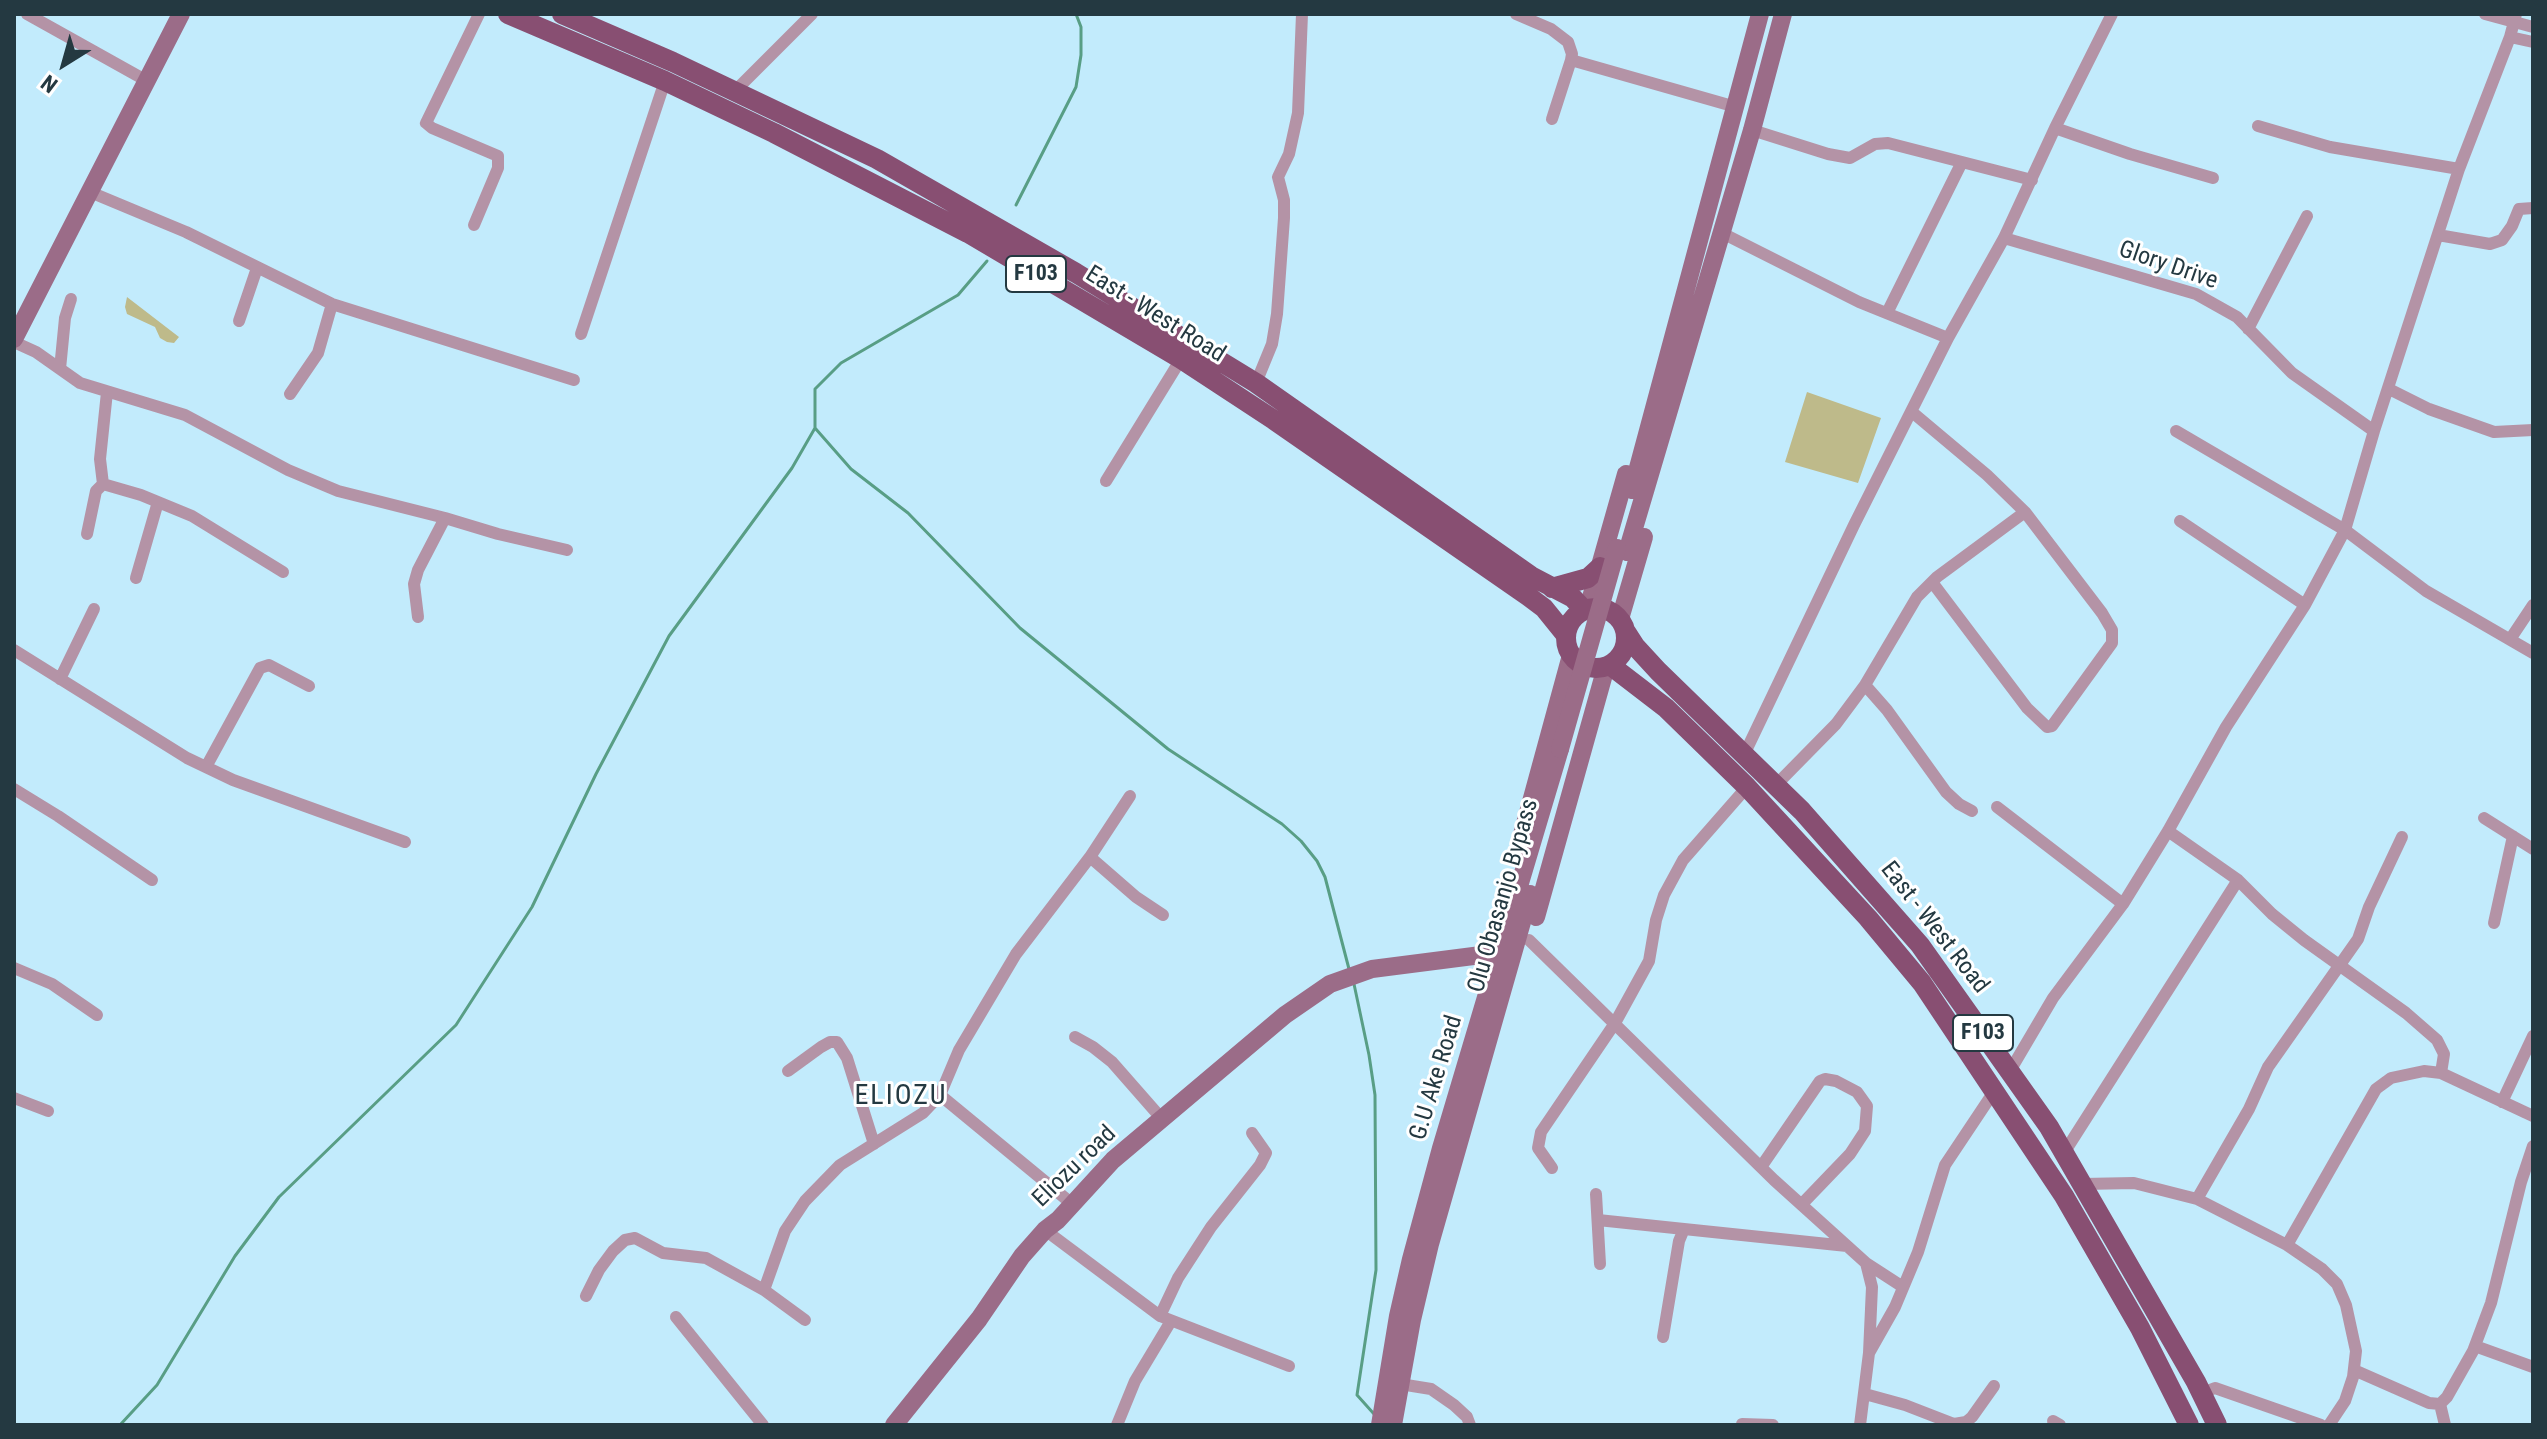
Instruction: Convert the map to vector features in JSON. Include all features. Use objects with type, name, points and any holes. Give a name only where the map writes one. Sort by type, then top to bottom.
[{"type":"main road","points":[[14,340],[181,14]]},
{"type":"main road","name":"East - West Road","points":[[508,14],[665,81],[968,233],[1181,359],[1274,420],[1528,596],[1544,608],[1565,634]]},
{"type":"main road","name":"East - West Road","points":[[562,14],[877,159],[1076,273],[1256,383],[1586,609]]},
{"type":"main road","points":[[1448,1151],[1480,1100],[1608,666],[1624,651],[1623,625],[1718,273],[1724,234],[1719,207],[1736,107],[1760,14]]},
{"type":"main road","points":[[1565,634],[1572,619],[1586,609],[1672,310],[1752,130],[1783,14]]},
{"type":"main road","name":"Olu Obasanjo Bypass","points":[[1393,1425],[1448,1151],[1566,751],[1719,207]]},
{"type":"main road","points":[[1552,588],[1588,578],[1600,567]]},
{"type":"main road","name":"F103","points":[[1586,609],[1604,608],[1623,625]]},
{"type":"main road","name":"East - West Road","points":[[1623,625],[1635,646],[1658,671],[1776,785],[1920,945],[2064,1153],[2202,1393],[2217,1425]]},
{"type":"main road","name":"F103","points":[[1565,634],[1571,655],[1583,665],[1591,668],[1608,666]]},
{"type":"main road","points":[[1448,1151],[1461,1053],[1571,655]]},
{"type":"main road","name":"East - West Road","points":[[1608,666],[1666,708],[1747,787],[1868,918],[1922,983],[2084,1229],[2140,1328],[2189,1425]]},
{"type":"main road","name":"Eliozu road","points":[[894,1425],[1045,1230],[1113,1160],[1295,1007],[1330,984],[1372,969],[1489,954]]},
{"type":"main road","name":"G.U Ake Road","points":[[1380,1425],[1406,1278],[1448,1151]]},
{"type":"street","points":[[27,14],[147,81]]},
{"type":"street","points":[[474,225],[498,168],[498,156],[426,123],[479,14]]},
{"type":"street","points":[[735,91],[812,14]]},
{"type":"street","points":[[1256,383],[1272,344],[1277,314],[1284,218],[1284,200],[1278,177],[1289,154],[1298,113],[1302,14]]},
{"type":"street","points":[[1516,14],[1551,29],[1568,42],[1571,60],[1552,119]]},
{"type":"street","points":[[1744,755],[1854,525],[1948,338],[2004,238],[2112,14]]},
{"type":"street","points":[[2485,14],[2516,18],[2533,27]]},
{"type":"street","points":[[2010,1071],[2053,998],[2123,904],[2226,727],[2305,605],[2345,530],[2459,169],[2516,18]]},
{"type":"street","points":[[2510,37],[2533,42]]},
{"type":"street","points":[[1571,60],[1736,107]]},
{"type":"street","points":[[581,334],[665,81]]},
{"type":"street","points":[[2258,126],[2330,147],[2459,169]]},
{"type":"street","points":[[2055,128],[2213,178]]},
{"type":"street","points":[[1752,130],[1850,158],[1875,144],[1888,143],[2032,180]]},
{"type":"street","points":[[1887,313],[1962,162]]},
{"type":"street","points":[[90,192],[186,232],[332,304],[574,380]]},
{"type":"street","points":[[2438,235],[2490,244],[2502,240],[2519,209],[2533,208]]},
{"type":"street","points":[[2248,329],[2307,216]]},
{"type":"street","points":[[1724,234],[1859,302],[1948,338]]},
{"type":"street","name":"Glory Drive","points":[[2004,238],[2196,294],[2237,317],[2292,373],[2374,431]]},
{"type":"street","points":[[239,321],[257,268]]},
{"type":"street","points":[[60,369],[65,318],[71,299]]},
{"type":"street","points":[[290,394],[318,353],[332,304]]},
{"type":"street","points":[[14,340],[80,383],[185,415],[288,470],[338,491],[567,550]]},
{"type":"street","points":[[1106,481],[1181,359]]},
{"type":"street","points":[[2389,389],[2429,409],[2494,432],[2533,430]]},
{"type":"street","points":[[103,484],[100,459],[107,392]]},
{"type":"street","points":[[1912,412],[1987,475],[2025,512],[2102,613],[2112,630],[2112,643],[2052,726],[2047,727],[2027,708],[1932,582]]},
{"type":"street","points":[[2176,431],[2345,530],[2426,591],[2533,653]]},
{"type":"street","points":[[103,484],[192,516],[283,572]]},
{"type":"street","points":[[87,534],[96,491],[103,484]]},
{"type":"street","points":[[136,578],[158,502]]},
{"type":"street","points":[[1776,785],[1836,724],[1865,685],[1917,597],[1932,582],[2025,512]]},
{"type":"street","points":[[418,617],[414,584],[445,518]]},
{"type":"street","points":[[2180,521],[2305,605]]},
{"type":"street","points":[[2511,638],[2533,605]]},
{"type":"street","points":[[60,679],[94,609]]},
{"type":"street","points":[[14,650],[206,767],[286,801],[405,842]]},
{"type":"street","points":[[206,767],[260,668],[269,665],[309,686]]},
{"type":"street","points":[[1865,685],[1887,710],[1946,792],[1972,811]]},
{"type":"street","points":[[1552,1168],[1538,1148],[1541,1132],[1615,1023],[1649,961],[1664,895],[1683,860],[1747,787]]},
{"type":"street","points":[[14,789],[152,880]]},
{"type":"street","points":[[764,1290],[785,1231],[805,1201],[840,1165],[923,1113],[940,1095],[959,1050],[1016,954],[1090,857],[1130,796]]},
{"type":"street","points":[[1997,807],[2123,904]]},
{"type":"street","points":[[2484,818],[2533,849]]},
{"type":"street","points":[[2168,831],[2238,880],[2283,923],[2406,1013],[2437,1040],[2444,1054],[2441,1073]]},
{"type":"street","points":[[2494,923],[2513,836]]},
{"type":"street","points":[[2197,1199],[2249,1109],[2268,1067],[2358,939],[2369,907],[2402,837]]},
{"type":"street","points":[[1090,857],[1136,897],[1163,915]]},
{"type":"street","points":[[2064,1153],[2238,880]]},
{"type":"street","points":[[1529,940],[1761,1167],[1866,1263],[1903,1287]]},
{"type":"street","points":[[14,968],[52,984],[97,1015]]},
{"type":"street","points":[[2502,1102],[2533,1036]]},
{"type":"street","points":[[1075,1037],[1112,1062],[1162,1119]]},
{"type":"street","points":[[788,1071],[821,1047],[837,1042],[847,1058],[874,1144]]},
{"type":"street","points":[[2287,1245],[2376,1089],[2391,1078],[2424,1071],[2441,1073],[2533,1116]]},
{"type":"street","points":[[1761,1167],[1820,1081],[1836,1081],[1857,1092],[1867,1106],[1865,1131],[1850,1154],[1802,1204]]},
{"type":"street","points":[[1869,1353],[1895,1307],[1918,1252],[1945,1165],[1995,1090]]},
{"type":"street","points":[[940,1095],[1071,1203]]},
{"type":"street","points":[[14,1098],[48,1111]]},
{"type":"street","points":[[1117,1425],[1166,1319],[1178,1278],[1266,1153],[1252,1133]]},
{"type":"street","points":[[2440,1404],[2455,1385],[2475,1346],[2491,1303],[2533,1146]]},
{"type":"street","points":[[2083,1184],[2134,1183],[2197,1199],[2287,1245],[2322,1269],[2337,1284],[2356,1351],[2345,1401],[2329,1425]]},
{"type":"street","points":[[1596,1194],[1600,1264]]},
{"type":"street","points":[[1598,1220],[1847,1246]]},
{"type":"street","points":[[1663,1337],[1679,1241],[1684,1229]]},
{"type":"street","points":[[1045,1230],[1166,1319],[1289,1366]]},
{"type":"street","points":[[586,1296],[613,1251],[625,1240],[635,1238],[663,1253],[706,1258],[764,1290],[805,1320]]},
{"type":"street","points":[[1860,1425],[1869,1353],[1872,1287],[1866,1263]]},
{"type":"street","points":[[676,1317],[763,1425]]},
{"type":"street","points":[[2475,1346],[2533,1367]]},
{"type":"street","points":[[2354,1370],[2429,1403],[2440,1404]]},
{"type":"street","points":[[1400,1384],[1431,1389],[1467,1417],[1470,1425]]},
{"type":"street","points":[[1865,1394],[1954,1424],[1966,1422],[1994,1386]]},
{"type":"street","points":[[2202,1393],[2215,1388],[2321,1425]]},
{"type":"street","points":[[2440,1404],[2445,1425]]},
{"type":"street","points":[[1742,1424],[1773,1425]]},
{"type":"shaded area","points":[[127,297],[179,337],[174,343],[160,338],[155,327],[127,314]]},
{"type":"shaded area","points":[[1807,392],[1881,418],[1858,483],[1785,462]]},
{"type":"waterway","points":[[1016,205],[1076,87],[1081,55],[1081,27],[1076,14]]},
{"type":"waterway","points":[[987,261],[958,295],[841,363],[815,389],[815,428],[851,469],[908,513],[1020,628],[1168,749],[1282,824],[1301,841],[1325,877],[1349,969]]},
{"type":"waterway","points":[[120,1425],[157,1385],[235,1256],[279,1197],[456,1025],[532,907],[596,774],[669,636],[792,468],[815,428]]},
{"type":"waterway","points":[[1354,984],[1375,1095],[1376,1270],[1357,1395],[1374,1414]]},
{"type":"district","name":"ELIOZU","points":[[901,1097]]}]
